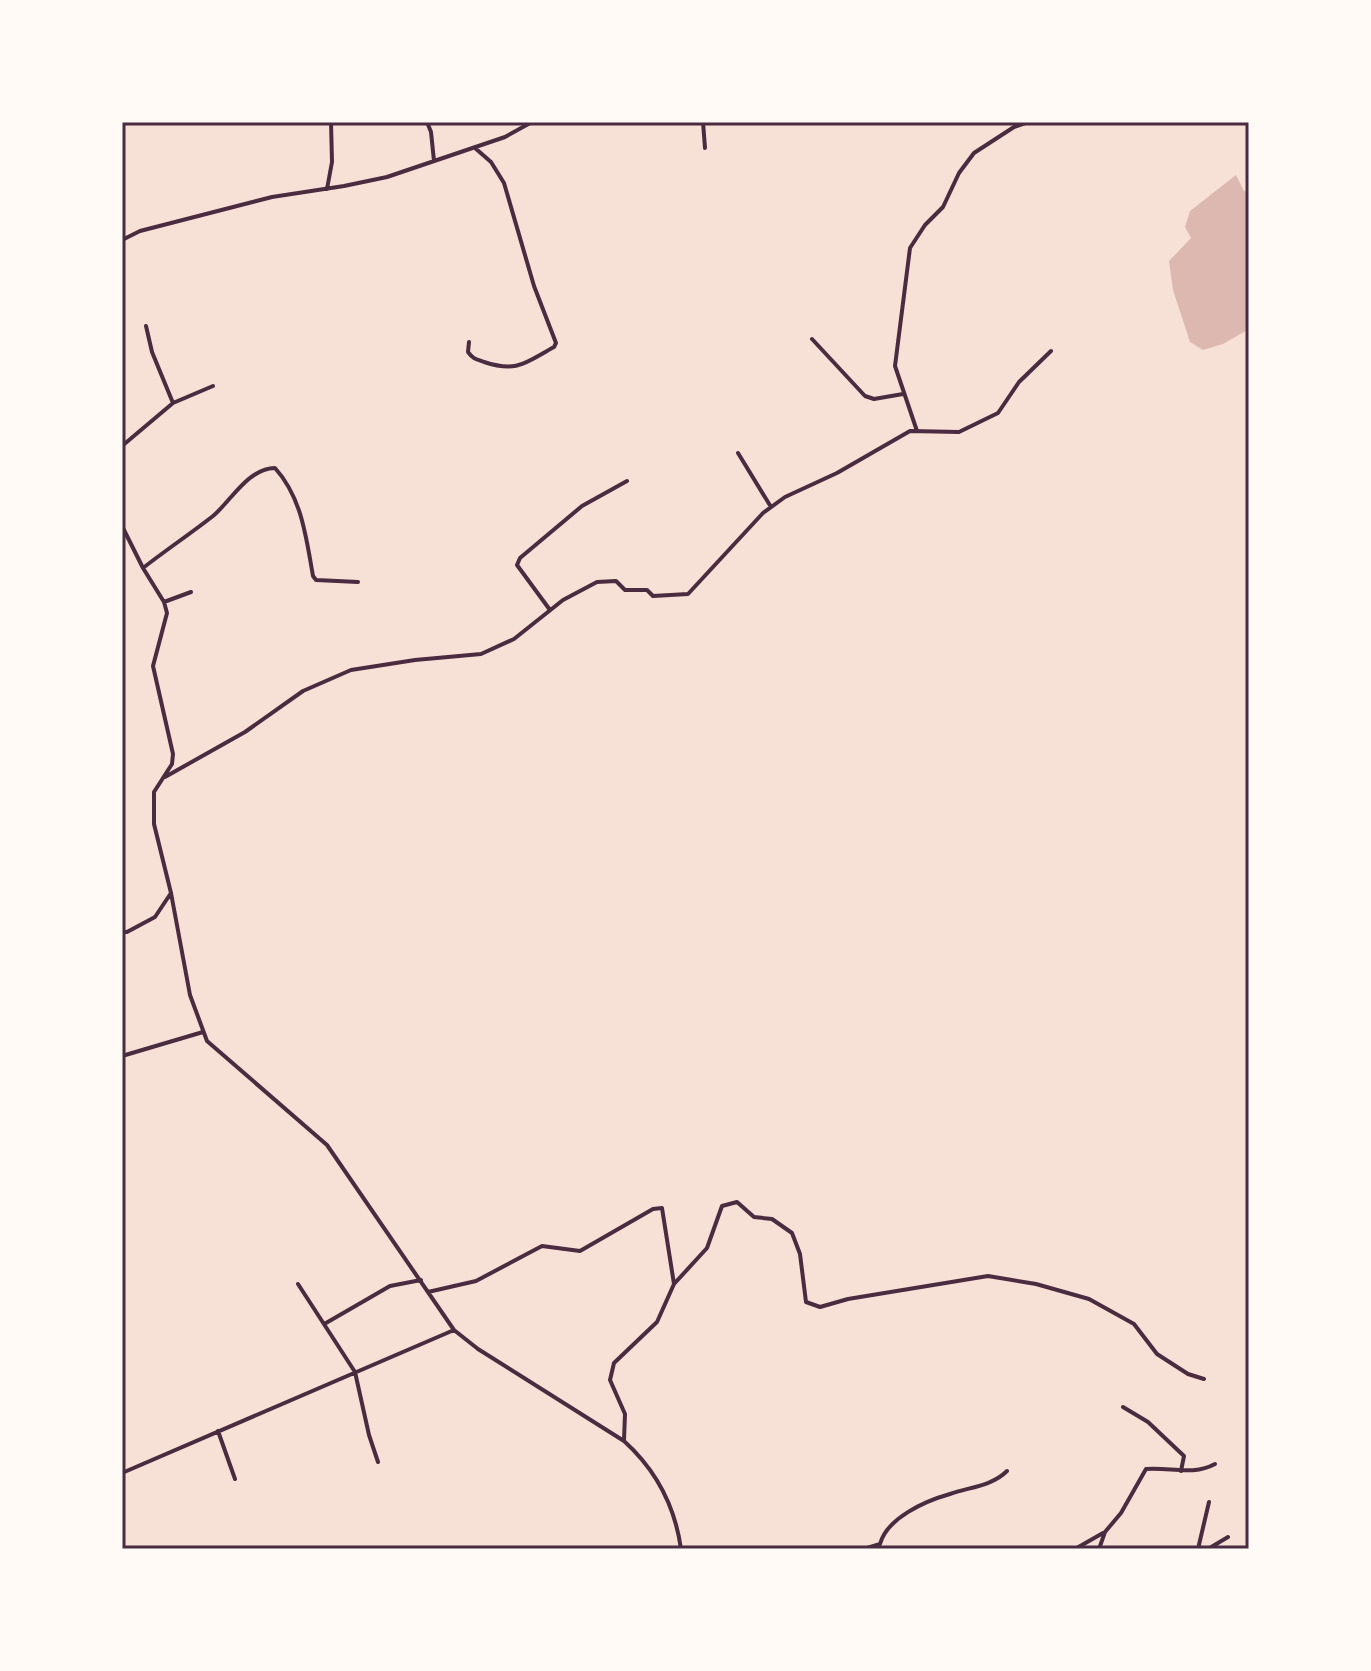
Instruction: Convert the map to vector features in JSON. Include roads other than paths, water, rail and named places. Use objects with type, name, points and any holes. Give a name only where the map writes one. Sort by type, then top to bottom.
[{"type":"street","points":[[327,189],[332,153],[331,122]]},
{"type":"street","points":[[427,122],[434,161]]},
{"type":"street","points":[[122,240],[140,231],[272,197],[387,177],[505,137],[532,122]]},
{"type":"street","points":[[703,122],[705,148]]},
{"type":"street","points":[[917,431],[895,366],[910,248],[925,225],[943,207],[959,173],[974,153],[1014,127],[1028,122]]},
{"type":"street","points":[[469,342],[468,352],[472,358],[504,368],[517,368],[556,343],[534,286],[504,183],[491,162],[475,148]]},
{"type":"street","points":[[146,326],[152,352],[173,403]]},
{"type":"street","points":[[812,339],[865,396],[874,399],[903,394]]},
{"type":"street","points":[[163,778],[245,732],[303,691],[351,670],[481,654],[514,639],[563,600],[597,582],[616,581],[625,590],[647,590],[653,596],[688,594],[771,507],[910,431],[959,432],[998,413],[1019,382],[1051,351]]},
{"type":"street","points":[[122,446],[173,403],[213,386]]},
{"type":"street","points":[[738,453],[771,507]]},
{"type":"street","points":[[143,568],[211,517],[225,505],[236,489],[266,468],[275,468],[293,491],[305,530],[313,576],[316,580],[358,582]]},
{"type":"street","points":[[550,610],[517,565],[520,558],[582,506],[627,481]]},
{"type":"street","points":[[122,526],[167,613],[153,666],[173,754],[172,764],[154,792],[154,824],[171,893],[190,995],[207,1041],[327,1145],[454,1330],[478,1349],[624,1441],[643,1459],[666,1494],[679,1530],[681,1549]]},
{"type":"street","points":[[164,602],[191,592]]},
{"type":"street","points":[[122,932],[155,917],[171,893]]},
{"type":"street","points":[[122,1056],[203,1032]]},
{"type":"street","points":[[624,1441],[625,1414],[610,1380],[614,1363],[657,1322],[674,1284],[707,1248],[722,1206],[737,1202],[754,1217],[772,1219],[792,1233],[800,1254],[806,1302],[820,1307],[848,1299],[988,1276],[1036,1284],[1089,1299],[1134,1324],[1157,1354],[1188,1374],[1204,1379]]},
{"type":"street","points":[[428,1292],[476,1281],[542,1246],[580,1251],[653,1209],[662,1208],[674,1284]]},
{"type":"street","points":[[325,1323],[390,1286],[421,1280]]},
{"type":"street","points":[[298,1284],[355,1372],[378,1462]]},
{"type":"street","points":[[122,1473],[454,1330]]},
{"type":"street","points":[[1123,1407],[1148,1422],[1184,1456],[1181,1471]]},
{"type":"street","points":[[218,1431],[235,1479]]},
{"type":"street","points":[[1075,1549],[1105,1532],[1121,1513],[1146,1469],[1163,1467],[1181,1471],[1207,1469],[1215,1464]]},
{"type":"street","points":[[864,1549],[880,1544],[883,1532],[901,1517],[946,1495],[998,1480],[1007,1471]]},
{"type":"street","points":[[1198,1549],[1209,1502]]},
{"type":"street","points":[[1099,1549],[1105,1532]]},
{"type":"street","points":[[1208,1549],[1228,1537]]}]
